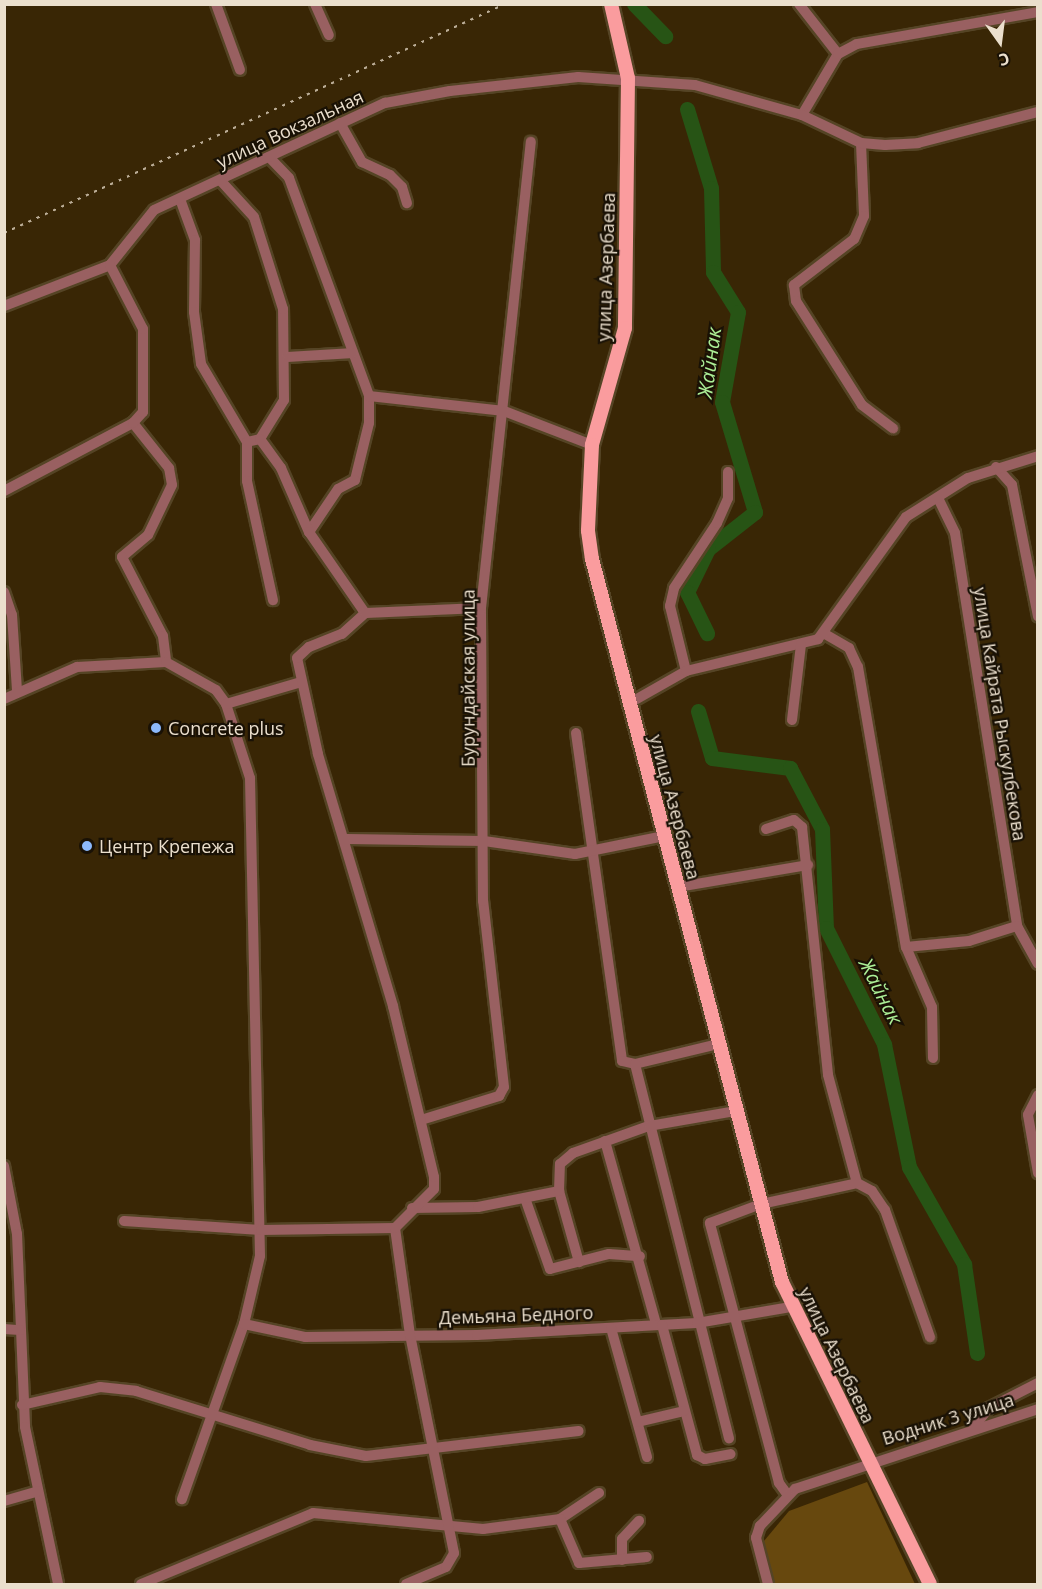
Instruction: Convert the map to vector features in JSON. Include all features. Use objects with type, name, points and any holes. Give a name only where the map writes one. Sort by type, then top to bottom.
[{"type":"main road","name":"улица Азербаева","points":[[611,4],[628,78],[625,328],[592,445],[588,531],[628,704],[790,1307],[930,1584]]},
{"type":"street","points":[[216,4],[240,70]]},
{"type":"street","points":[[315,4],[328,35]]},
{"type":"street","points":[[799,4],[838,54]]},
{"type":"street","points":[[802,115],[838,54],[857,44],[1038,12]]},
{"type":"street","name":"улица Вокзальная","points":[[110,265],[154,210],[385,103],[450,90],[516,81],[628,78],[725,92],[802,115],[861,143]]},
{"type":"street","points":[[894,428],[862,405],[796,301],[794,285],[854,239],[864,216],[861,143],[918,142],[1038,112]]},
{"type":"street","points":[[340,123],[362,162],[390,175],[402,187],[406,203]]},
{"type":"street","name":"Бурундайская улица","points":[[421,1120],[499,1096],[504,1087],[483,901],[482,608],[531,142]]},
{"type":"street","points":[[270,157],[289,178],[369,396],[369,423],[355,480],[338,489],[309,532]]},
{"type":"street","points":[[220,180],[254,217],[263,240],[283,309],[288,357],[284,400],[260,439],[247,442]]},
{"type":"street","points":[[180,199],[195,240],[194,312],[201,364],[247,442],[247,481],[273,600]]},
{"type":"street","points":[[4,306],[110,265],[143,329],[146,395],[143,412],[133,423],[4,491]]},
{"type":"street","points":[[288,357],[353,353]]},
{"type":"street","points":[[369,396],[504,411],[592,445]]},
{"type":"street","points":[[133,423],[169,468],[172,485],[148,535],[122,557],[163,636],[166,662]]},
{"type":"street","points":[[260,439],[281,468],[309,532],[364,613]]},
{"type":"street","points":[[628,704],[686,671],[801,645],[825,634],[906,517],[996,467],[1038,456]]},
{"type":"street","points":[[996,467],[1012,485],[1038,616]]},
{"type":"street","points":[[686,671],[670,606],[674,588],[717,523],[728,498],[729,472]]},
{"type":"street","name":"улица Кайрата Рыскулбекова","points":[[938,498],[954,533],[1017,926],[1038,964]]},
{"type":"street","points":[[4,592],[12,615],[17,692]]},
{"type":"street","points":[[124,1221],[261,1230],[394,1228],[434,1189],[421,1120],[347,839],[301,682],[297,658],[309,647],[342,634],[364,613],[482,608]]},
{"type":"street","points":[[825,634],[849,648],[858,667],[906,947],[932,1007],[933,1058]]},
{"type":"street","points":[[792,720],[801,645]]},
{"type":"street","points":[[4,699],[77,667],[166,662],[216,690],[226,704],[253,807],[260,1256],[243,1324],[209,1411],[182,1499]]},
{"type":"street","points":[[226,704],[301,682]]},
{"type":"street","points":[[576,733],[595,852],[616,1048],[622,1061],[635,1064],[718,1044]]},
{"type":"street","points":[[766,829],[797,821],[808,865],[810,944],[828,1075],[858,1183]]},
{"type":"street","points":[[347,839],[484,841],[595,852],[664,836]]},
{"type":"street","points":[[678,887],[808,865]]},
{"type":"street","points":[[906,947],[969,942],[1017,926]]},
{"type":"street","points":[[635,1064],[697,1323],[729,1438]]},
{"type":"street","points":[[1038,1095],[1028,1115],[1038,1173]]},
{"type":"street","points":[[579,1262],[559,1191],[565,1157],[650,1126],[736,1110]]},
{"type":"street","points":[[605,1141],[697,1455],[705,1459],[731,1454]]},
{"type":"street","points":[[4,1166],[17,1234],[22,1405],[58,1584]]},
{"type":"street","points":[[768,1584],[756,1538],[787,1494],[779,1483],[710,1223],[761,1204],[858,1183],[872,1191],[885,1210],[930,1337]]},
{"type":"street","points":[[412,1208],[526,1201],[559,1191]]},
{"type":"street","points":[[526,1201],[544,1265],[550,1269],[609,1254],[640,1256]]},
{"type":"street","points":[[394,1228],[410,1335],[452,1527],[454,1553],[446,1567],[406,1584]]},
{"type":"street","points":[[4,1233],[17,1234]]},
{"type":"street","name":"Демьяна Бедного","points":[[243,1324],[305,1337],[410,1335],[697,1323],[790,1307]]},
{"type":"street","points":[[611,1328],[647,1457]]},
{"type":"street","points":[[4,1329],[20,1330]]},
{"type":"street","points":[[974,1427],[989,1408],[1038,1383]]},
{"type":"street","points":[[22,1405],[100,1387],[209,1411],[310,1445],[366,1456],[579,1431]]},
{"type":"street","name":"Водник 3 улица","points":[[787,1494],[869,1461],[1038,1409]]},
{"type":"street","points":[[638,1422],[684,1411]]},
{"type":"street","points":[[4,1501],[38,1491]]},
{"type":"street","points":[[141,1584],[313,1513],[452,1527],[560,1519],[599,1493]]},
{"type":"street","points":[[560,1519],[579,1563],[647,1557]]},
{"type":"street","points":[[622,1560],[622,1539],[639,1521]]},
{"type":"shaded area","points":[[867,1482],[915,1584],[774,1584],[768,1577],[764,1541],[789,1511]]},
{"type":"waterway","name":"Жайнак","points":[[634,4],[665,36]]},
{"type":"waterway","name":"Жайнак","points":[[687,109],[711,188],[713,272],[738,312],[722,402],[755,512],[708,549],[687,592],[707,633]]},
{"type":"waterway","name":"Жайнак","points":[[698,711],[712,758],[790,768],[822,829],[826,928],[884,1044],[909,1167],[964,1264],[977,1353]]},
{"type":"railway","points":[[4,11],[7,4]]},
{"type":"railway","points":[[4,233],[505,4]]},
{"type":"place","name":"Concrete plus","points":[[156,728]]},
{"type":"place","name":"Центр Крепежа","points":[[87,846]]}]
